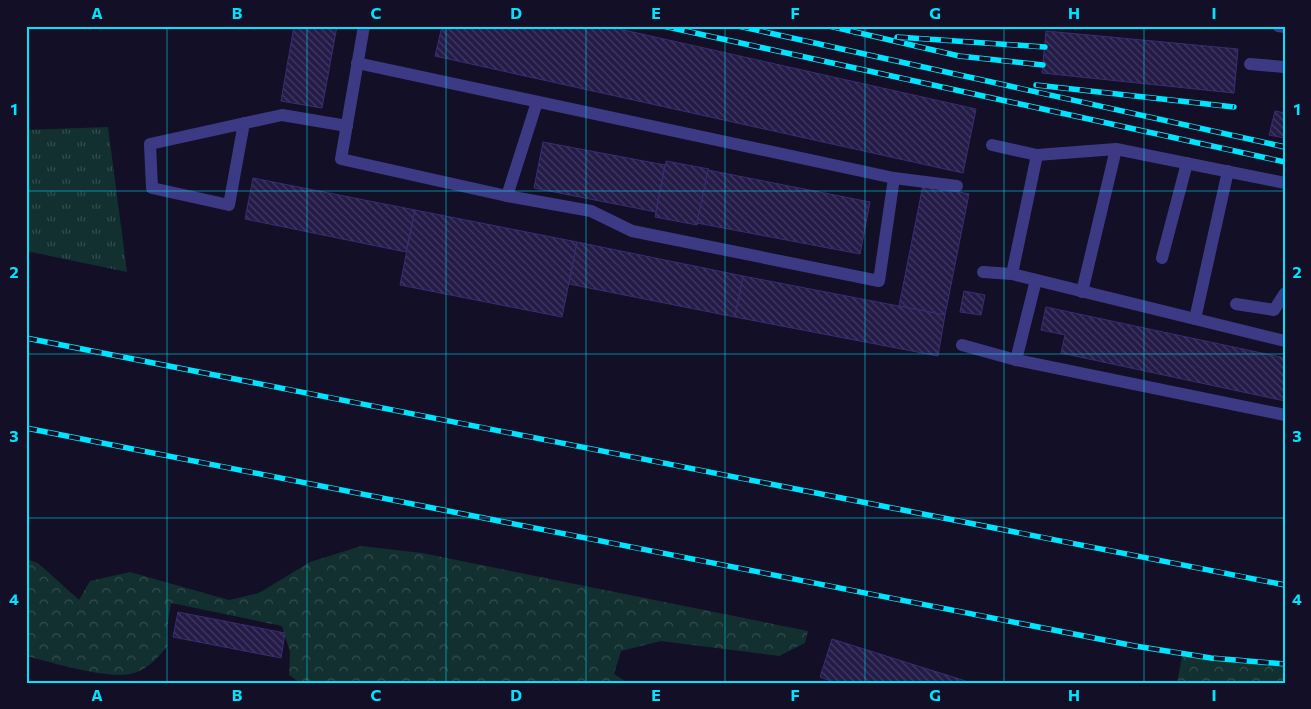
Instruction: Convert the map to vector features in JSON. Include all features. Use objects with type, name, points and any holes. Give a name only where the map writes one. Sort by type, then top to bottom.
[{"type":"street","points":[[364,26],[341,159],[507,196],[591,211],[632,231],[879,281],[894,178]]},
{"type":"street","points":[[1278,26],[1285,27]]},
{"type":"street","points":[[357,63],[894,178],[957,186]]},
{"type":"street","points":[[1250,64],[1285,67]]},
{"type":"street","points":[[507,196],[537,102]]},
{"type":"street","points":[[244,123],[229,205],[152,188],[150,144],[244,123],[282,115],[346,126]]},
{"type":"street","points":[[992,145],[1037,156],[1116,149],[1285,183]]},
{"type":"street","points":[[1082,292],[1116,149]]},
{"type":"street","points":[[1012,274],[1037,156]]},
{"type":"street","points":[[1162,258],[1187,163]]},
{"type":"street","points":[[1194,319],[1228,171]]},
{"type":"street","points":[[983,272],[1012,274],[1285,341]]},
{"type":"street","points":[[1016,360],[1036,280]]},
{"type":"street","points":[[1236,304],[1274,310],[1285,293]]},
{"type":"street","points":[[962,345],[1016,360],[1285,415]]},
{"type":"green space","points":[[108,127],[127,272],[26,251],[26,130]]},
{"type":"green space","points":[[361,546],[422,553],[808,631],[805,643],[779,656],[661,641],[621,651],[614,674],[628,683],[300,683],[289,675],[290,652],[282,626],[171,603],[166,634],[167,646],[153,662],[134,673],[111,675],[96,673],[26,656],[26,559],[38,563],[79,600],[90,581],[130,572],[229,600],[259,593],[310,562]]},
{"type":"green space","points":[[1182,656],[1285,667],[1285,683],[1177,683]]},
{"type":"building","points":[[294,26],[337,26],[322,108],[281,101]]},
{"type":"building","points":[[442,26],[606,26],[976,109],[963,173],[435,56]]},
{"type":"building","points":[[1046,31],[1238,49],[1234,93],[1042,73]]},
{"type":"building","points":[[1275,111],[1285,113],[1285,138],[1269,135]]},
{"type":"building","points":[[543,142],[665,165],[656,212],[534,188]]},
{"type":"building","points":[[666,161],[709,169],[697,225],[655,217]]},
{"type":"building","points":[[708,170],[870,202],[860,254],[697,223]]},
{"type":"building","points":[[253,178],[415,210],[406,252],[245,219]]},
{"type":"building","points":[[923,185],[969,194],[945,315],[899,306]]},
{"type":"building","points":[[415,210],[577,242],[562,317],[400,285]]},
{"type":"building","points":[[577,242],[743,276],[735,317],[569,284]]},
{"type":"building","points":[[743,276],[945,315],[938,356],[735,317]]},
{"type":"building","points":[[964,291],[985,295],[981,315],[960,312]]},
{"type":"building","points":[[1046,307],[1285,358],[1285,401],[1061,353],[1065,335],[1041,330]]},
{"type":"building","points":[[178,612],[285,633],[281,658],[173,637]]},
{"type":"building","points":[[832,639],[972,683],[836,683],[820,677]]},
{"type":"railway","points":[[663,26],[1285,162]]},
{"type":"railway","points":[[738,26],[1285,147]]},
{"type":"railway","points":[[829,26],[959,56],[1043,65]]},
{"type":"railway","points":[[897,37],[1045,47]]},
{"type":"railway","points":[[1036,85],[1234,107]]},
{"type":"railway","points":[[26,338],[1285,585]]},
{"type":"railway","points":[[26,428],[1135,646],[1211,658],[1285,664]]}]
